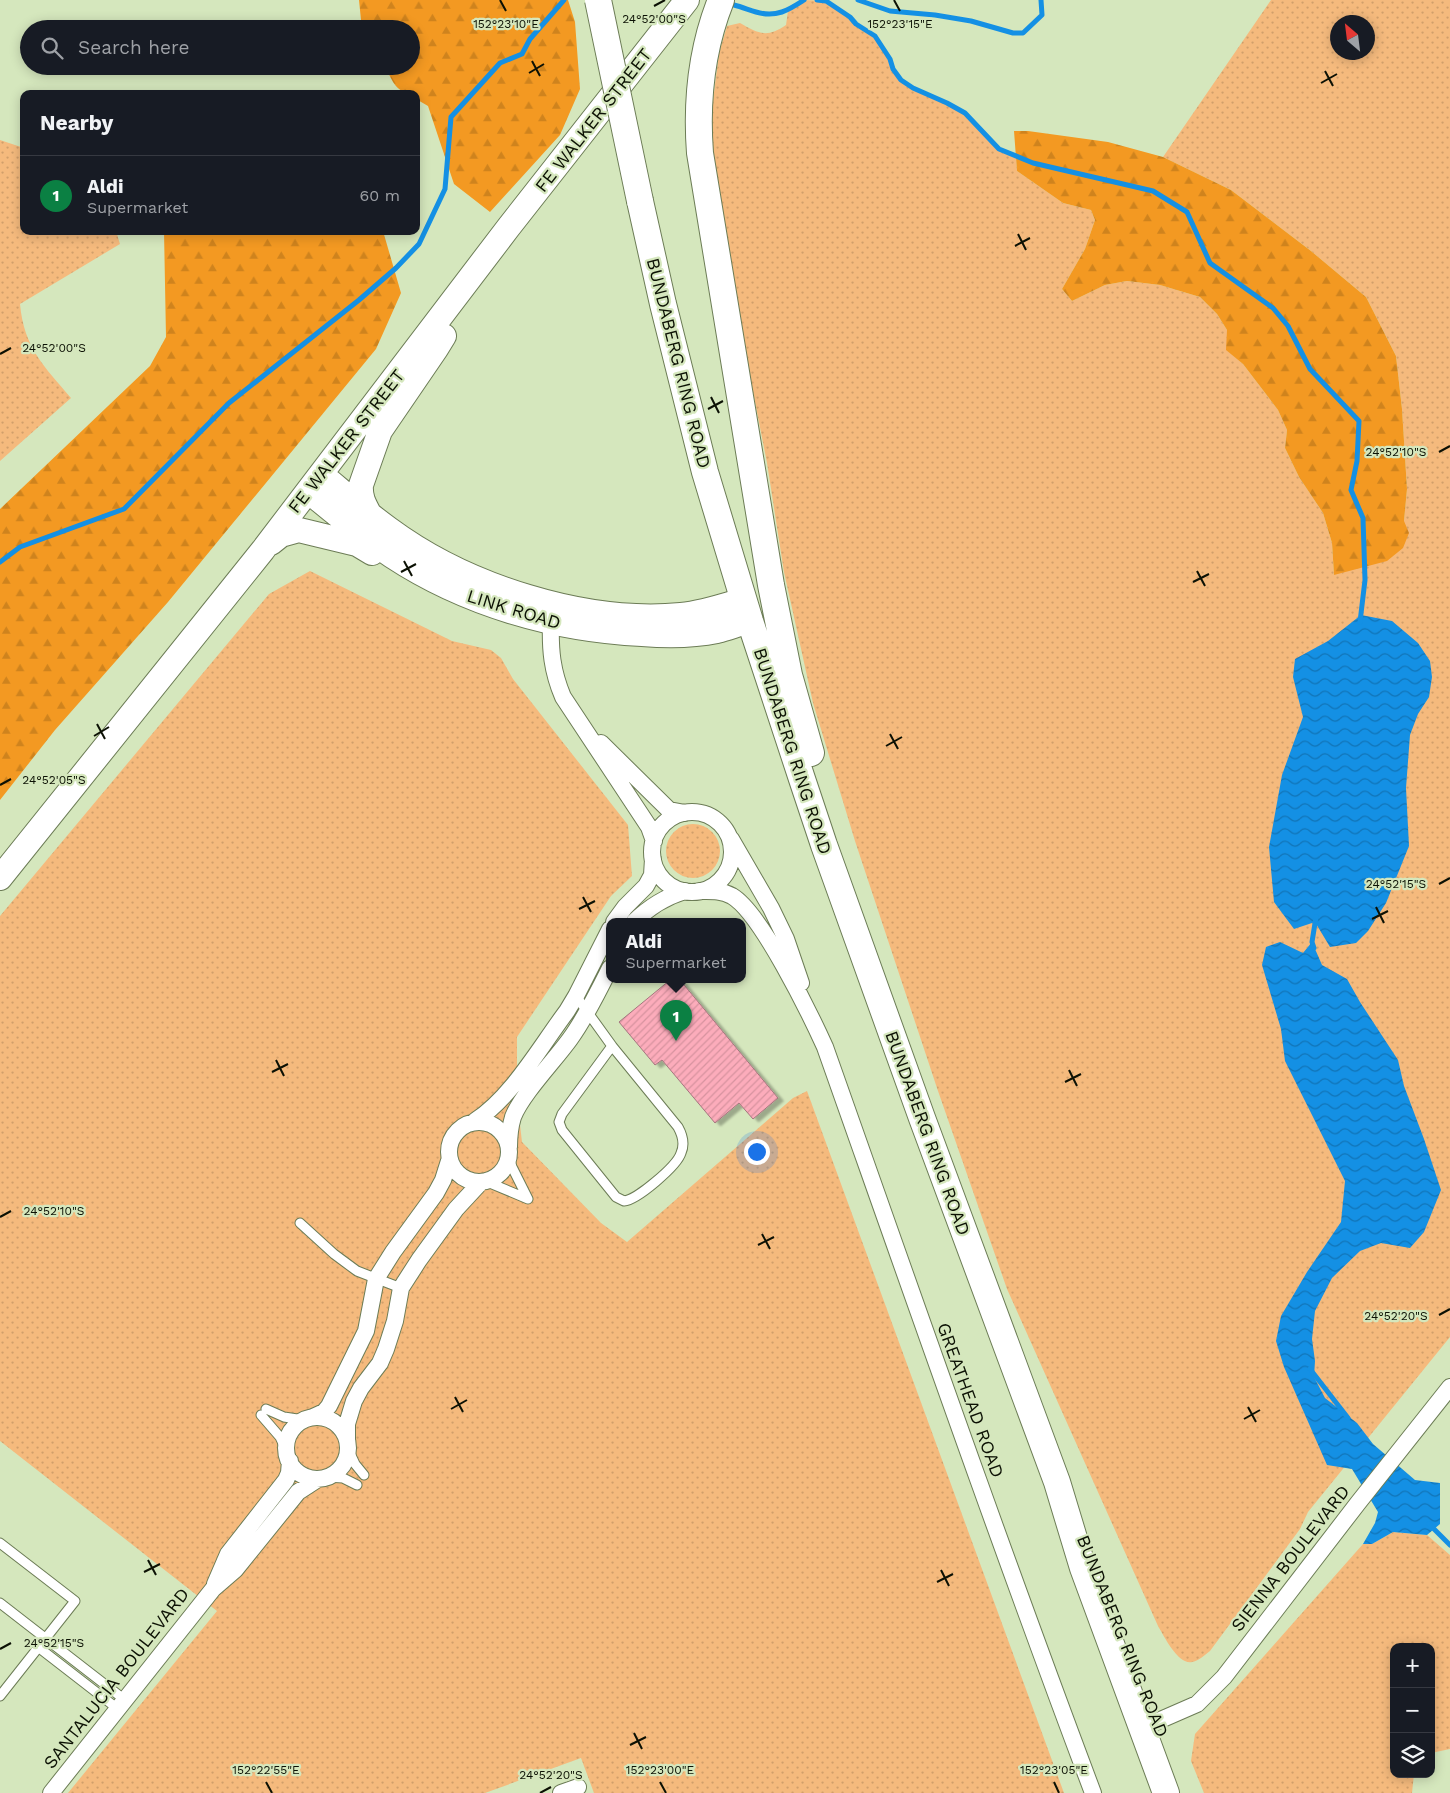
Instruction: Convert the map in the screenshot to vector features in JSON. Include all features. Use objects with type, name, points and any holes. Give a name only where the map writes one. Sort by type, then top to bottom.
[{"type":"main road","name":"BUNDABERG RING ROAD","points":[[598,0],[663,304],[703,464],[747,610],[824,845],[925,1127],[1057,1482],[1086,1540],[1132,1652],[1166,1793]]},
{"type":"main road","name":"FE WALKER STREET","points":[[0,878],[263,550],[508,228],[687,0]]},
{"type":"main road","points":[[721,0],[713,20],[700,73],[698,125],[700,153],[771,585],[788,675],[818,774],[824,845]]},
{"type":"main road","points":[[370,515],[362,502],[361,485],[380,431],[436,349],[487,258]]},
{"type":"main road","name":"LINK ROAD","points":[[315,482],[442,562],[553,613],[600,631],[661,635],[717,631],[747,610]]},
{"type":"main road","name":"LINK ROAD","points":[[315,482],[360,533],[392,556],[448,587],[512,612],[553,613]]},
{"type":"main road","points":[[263,550],[281,535],[299,530],[357,544],[409,576],[448,587]]},
{"type":"main road","name":"BUNDABERG RING ROAD","points":[[1150,1724],[1185,1793]]},
{"type":"street","name":"GREATHEAD ROAD","points":[[553,613],[552,661],[563,697],[649,827],[654,841],[653,859],[657,870],[664,880],[673,887],[692,891],[719,891],[733,897],[748,910],[772,947],[813,1020],[825,1047],[1044,1664],[1093,1793]]},
{"type":"street","name":"GREATHEAD ROAD","points":[[576,719],[669,810],[706,814],[724,826],[771,908],[786,939],[813,1020]]},
{"type":"street","points":[[654,841],[658,831],[665,823],[674,816],[685,813]]},
{"type":"street","points":[[639,918],[656,903],[671,895],[712,886],[723,878],[730,866],[732,852],[730,838],[724,826]]},
{"type":"street","points":[[617,918],[646,886],[652,875],[653,859]]},
{"type":"street","points":[[606,937],[576,996],[502,1100],[488,1113],[461,1127],[451,1138],[448,1153],[449,1161],[459,1175],[466,1180],[483,1182],[492,1179],[500,1174],[506,1166],[509,1152],[509,1131],[514,1115],[524,1098],[571,1038],[606,976]]},
{"type":"street","points":[[475,1121],[493,1125],[501,1130],[506,1138],[509,1152]]},
{"type":"street","name":"SANTALUCIA BOULEVARD","points":[[213,1589],[228,1554],[286,1480],[289,1473],[287,1442],[290,1433],[296,1426],[324,1412],[329,1406],[360,1344],[369,1318],[376,1280],[393,1252],[436,1193],[443,1180],[449,1161]]},
{"type":"street","name":"SANTALUCIA BOULEVARD","points":[[51,1793],[213,1589],[235,1570],[298,1492],[335,1473],[342,1466],[346,1458],[348,1444],[347,1424],[354,1401],[361,1388],[380,1363],[395,1320],[401,1288],[456,1209],[483,1182]]},
{"type":"street","name":"SIENNA BOULEVARD","points":[[1150,1724],[1196,1704],[1224,1677],[1450,1386]]},
{"type":"street","points":[[308,1419],[330,1420],[344,1431],[348,1444]]},
{"type":"street","points":[[288,1457],[294,1468],[301,1474],[309,1478],[322,1478]]},
{"type":"street","points":[[561,1793],[578,1786]]},
{"type":"lane","points":[[576,996],[612,1046],[678,1127],[683,1138],[682,1152],[675,1164],[633,1198],[624,1201],[616,1197],[562,1130],[558,1122],[612,1046]]},
{"type":"lane","points":[[483,1182],[531,1200],[512,1167],[509,1152]]},
{"type":"lane","points":[[300,1223],[318,1241],[357,1271],[376,1280],[401,1288]]},
{"type":"lane","points":[[288,1457],[280,1437],[264,1412],[284,1417],[308,1419]]},
{"type":"lane","points":[[348,1444],[354,1464],[364,1475]]},
{"type":"lane","points":[[322,1478],[343,1478],[357,1484]]},
{"type":"lane","points":[[0,1543],[75,1601],[0,1696]]},
{"type":"lane","points":[[0,1603],[45,1638],[121,1704]]},
{"type":"lane","points":[[38,1647],[121,1704]]},
{"type":"shaded area","points":[[804,0],[826,1],[875,36],[901,80],[913,88],[965,113],[999,149],[1016,156],[1017,171],[1063,203],[1091,210],[1095,220],[1085,249],[1062,289],[1072,301],[1105,285],[1127,281],[1160,285],[1200,297],[1217,314],[1227,330],[1227,350],[1243,364],[1278,410],[1287,430],[1285,448],[1299,477],[1323,513],[1332,543],[1334,575],[1404,521],[1407,489],[1402,409],[1396,356],[1366,297],[1311,251],[1231,190],[1163,157],[1271,0],[1450,0],[1450,1337],[1308,1512],[1300,1529],[1210,1651],[1192,1662],[1187,1662],[1177,1655],[1158,1626],[1007,1289],[938,1091],[855,841],[813,703],[784,572],[767,463],[723,239],[710,124],[719,53],[727,26],[740,23],[758,32],[768,33],[786,25],[788,11]]},
{"type":"shaded area","points":[[0,140],[20,147],[20,235],[117,235],[120,244],[20,304],[22,319],[31,345],[44,366],[71,398],[0,461]]},
{"type":"shaded area","points":[[310,571],[452,641],[491,650],[501,658],[513,679],[628,825],[632,876],[611,896],[517,1037],[517,1099],[522,1142],[601,1223],[627,1242],[793,1098],[807,1091],[1064,1793],[594,1793],[581,1758],[485,1793],[68,1793],[217,1611],[0,1441],[0,916],[269,594]]},
{"type":"shaded area","points":[[688,824],[698,824],[708,828],[716,836],[720,851],[716,866],[708,874],[698,878],[688,878],[678,874],[670,866],[666,856],[666,846],[670,836],[678,828]]},
{"type":"shaded area","points":[[1393,1532],[1427,1535],[1450,1555],[1450,1749],[1435,1752],[1435,1643],[1390,1643],[1390,1778],[1414,1778],[1412,1793],[1204,1793],[1191,1761],[1195,1734],[1363,1544],[1372,1544]]},
{"type":"green space","points":[[359,0],[568,0],[575,22],[580,89],[560,135],[490,212],[454,184],[428,106],[420,101],[420,90],[401,90],[396,86],[390,75],[420,75],[420,20],[361,20]]},
{"type":"green space","points":[[1014,131],[1028,131],[1108,142],[1163,157],[1231,190],[1311,251],[1366,297],[1396,356],[1402,409],[1407,489],[1404,521],[1409,533],[1403,548],[1387,561],[1334,575],[1332,543],[1323,513],[1299,477],[1285,448],[1287,430],[1278,410],[1243,364],[1226,350],[1227,330],[1217,314],[1200,297],[1160,285],[1127,281],[1105,285],[1072,301],[1062,289],[1085,249],[1095,220],[1091,210],[1063,203],[1017,171]]},
{"type":"green space","points":[[164,235],[384,235],[401,293],[376,349],[168,602],[55,730],[0,800],[0,509],[150,366],[166,337]]},
{"type":"water","points":[[1361,615],[1392,621],[1418,643],[1430,661],[1432,677],[1429,697],[1418,714],[1410,735],[1406,788],[1409,846],[1386,903],[1368,931],[1356,943],[1330,947],[1315,922],[1294,929],[1274,902],[1269,847],[1282,775],[1303,717],[1293,677],[1295,659],[1328,641]]},
{"type":"water","points":[[1280,942],[1303,953],[1312,942],[1322,965],[1347,979],[1398,1060],[1404,1086],[1441,1190],[1424,1232],[1410,1248],[1381,1243],[1360,1251],[1332,1278],[1315,1311],[1312,1339],[1315,1361],[1314,1377],[1325,1398],[1357,1423],[1373,1444],[1415,1480],[1440,1483],[1440,1524],[1427,1535],[1393,1532],[1372,1544],[1363,1544],[1375,1523],[1378,1512],[1352,1469],[1327,1465],[1284,1367],[1276,1341],[1281,1316],[1307,1272],[1341,1222],[1345,1181],[1285,1061],[1281,1029],[1262,965],[1266,947]]},
{"type":"building","points":[[666,983],[682,983],[778,1098],[753,1119],[739,1103],[715,1123],[662,1060],[655,1065],[619,1022]]},
{"type":"waterway","points":[[0,562],[20,547],[124,509],[229,403],[359,300],[396,268],[419,244],[445,189],[451,117],[500,63],[522,54],[530,39],[564,0]]},
{"type":"waterway","points":[[734,5],[763,14],[770,14],[787,10],[804,0]]},
{"type":"waterway","points":[[817,0],[826,1],[875,36],[901,80],[913,88],[965,113],[999,149],[1033,163],[1153,191],[1187,212],[1210,263],[1273,308],[1288,326],[1310,369],[1359,421],[1357,461],[1351,490],[1363,518],[1365,580],[1360,622]]},
{"type":"waterway","points":[[858,0],[890,11],[935,15],[971,21],[1013,33],[1023,33],[1042,15],[1041,0]]},
{"type":"waterway","points":[[1314,948],[1312,942],[1316,917]]},
{"type":"waterway","points":[[1310,1369],[1348,1418]]},
{"type":"waterway","points":[[1429,1524],[1450,1545]]},
{"type":"place","name":"Aldi","points":[[676,1041]]}]
